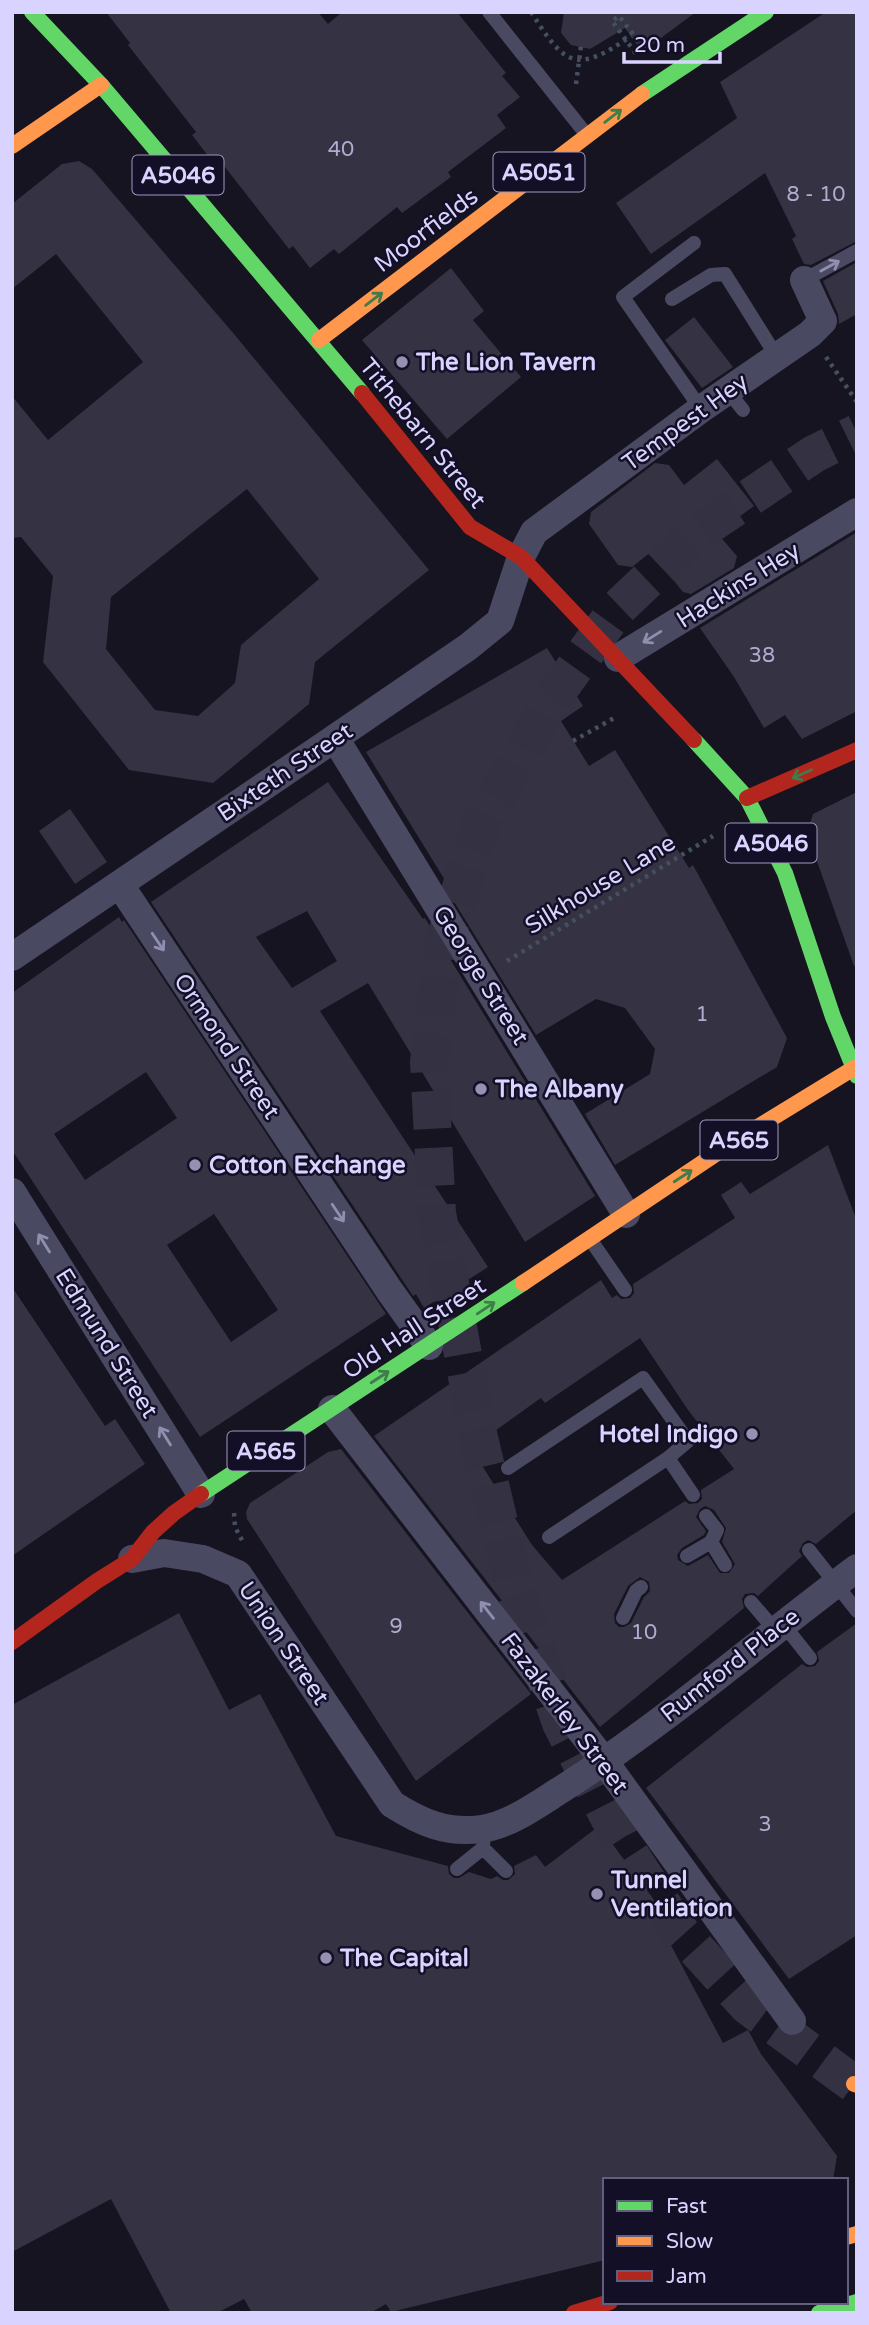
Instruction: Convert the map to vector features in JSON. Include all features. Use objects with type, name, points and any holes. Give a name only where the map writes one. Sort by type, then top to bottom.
[{"type":"main road","name":"Tithebarn Street","points":[[33,12],[101,85],[319,340],[470,527],[521,557],[747,798],[785,873],[833,1017],[855,1072]]},
{"type":"main road","name":"Moorfields","points":[[319,340],[629,103],[766,12]]},
{"type":"main road","points":[[12,146],[101,85]]},
{"type":"main road","points":[[747,798],[857,750]]},
{"type":"main road","name":"Old Hall Street","points":[[12,1642],[132,1559],[153,1532],[201,1494],[815,1091],[855,1072]]},
{"type":"main road","points":[[574,2313],[603,2304]]},
{"type":"main road","points":[[819,2313],[848,2304]]},
{"type":"street","points":[[804,280],[822,321],[810,334]]},
{"type":"street","name":"Tempest Hey","points":[[521,557],[534,532],[701,409],[736,400],[777,357],[810,334]]},
{"type":"street","name":"Hackins Hey","points":[[618,658],[857,512]]},
{"type":"street","name":"Bixteth Street","points":[[12,957],[468,647],[500,621],[521,557]]},
{"type":"street","name":"George Street","points":[[335,738],[626,1214]]},
{"type":"street","name":"Ormond Street","points":[[120,885],[381,1279],[429,1346]]},
{"type":"street","name":"Edmund Street","points":[[12,1192],[201,1494]]},
{"type":"street","name":"Fazakerley Street","points":[[332,1409],[604,1762],[792,2021]]},
{"type":"street","name":"Union Street","points":[[132,1559],[164,1553],[204,1559],[238,1574],[392,1804],[416,1820],[483,1838]]},
{"type":"street","name":"Rumford Place","points":[[483,1838],[503,1822],[531,1808],[604,1762],[846,1576]]},
{"type":"lane","points":[[489,12],[587,135]]},
{"type":"lane","points":[[694,243],[623,297],[701,409]]},
{"type":"lane","points":[[804,280],[857,251]]},
{"type":"lane","points":[[672,299],[711,275],[725,274],[777,357]]},
{"type":"lane","points":[[589,1238],[625,1290]]},
{"type":"lane","points":[[508,1468],[643,1378],[688,1441],[668,1458],[549,1537]]},
{"type":"lane","points":[[668,1458],[691,1492]]},
{"type":"lane","points":[[687,1556],[711,1542],[717,1530],[706,1516]]},
{"type":"lane","points":[[711,1542],[725,1565]]},
{"type":"lane","points":[[809,1550],[846,1576],[857,1611]]},
{"type":"lane","points":[[623,1618],[636,1591],[641,1587]]},
{"type":"lane","points":[[751,1602],[810,1658]]},
{"type":"lane","points":[[457,1869],[483,1838],[506,1871]]},
{"type":"path","points":[[531,12],[553,46],[566,57],[589,60],[606,53],[632,35],[620,16],[612,21],[628,43]]},
{"type":"path","points":[[575,84],[581,46]]},
{"type":"path","points":[[810,334],[857,402]]},
{"type":"path","points":[[573,741],[616,717]]},
{"type":"path","name":"Silkhouse Lane","points":[[505,963],[713,836]]},
{"type":"path","points":[[234,1508],[235,1527],[249,1554]]},
{"type":"building","points":[[106,12],[318,12],[328,24],[342,12],[457,12],[506,73],[502,76],[520,97],[497,115],[506,128],[448,172],[451,177],[402,213],[397,207],[339,254],[334,249],[310,268],[293,246],[289,249],[221,162],[216,166],[192,135],[196,132],[128,45],[130,43]]},
{"type":"building","points":[[564,12],[696,12],[642,52],[625,28],[590,49],[571,45],[561,33]]},
{"type":"building","points":[[826,12],[857,12],[857,241],[811,265],[804,264],[792,239],[796,236],[765,173],[651,254],[616,203],[737,118],[720,82]]},
{"type":"building","points":[[79,161],[92,169],[234,334],[429,570],[315,662],[309,704],[213,783],[129,770],[43,662],[53,576],[21,537],[12,538],[12,396],[48,440],[143,362],[56,254],[12,289],[12,204],[62,164]],"holes":[[[247,489],[319,579],[241,645],[235,683],[198,716],[155,710],[106,649],[111,597]]]},
{"type":"building","points":[[857,262],[857,314],[839,324],[838,314],[823,281]]},
{"type":"building","points":[[451,268],[484,311],[473,320],[521,377],[447,439],[362,340]]},
{"type":"building","points":[[694,317],[733,367],[702,388],[665,340]]},
{"type":"building","points":[[717,459],[754,506],[717,533],[737,556],[734,568],[691,594],[683,592],[651,552],[632,567],[618,565],[589,524],[591,512],[655,463],[669,465],[684,485]]},
{"type":"building","points":[[857,532],[857,711],[802,739],[785,715],[764,728],[734,677],[700,628]]},
{"type":"building","points":[[547,648],[583,706],[561,721],[589,766],[615,750],[689,868],[693,865],[787,1038],[777,1067],[615,1165],[585,1114],[650,1074],[655,1049],[625,1008],[596,999],[536,1035],[366,752]]},
{"type":"building","name":"The Albany","points":[[328,782],[423,919],[425,918],[595,1196],[525,1242],[368,983],[320,1011],[488,1267],[424,1308],[416,1294],[413,1296],[151,902]],"holes":[[[307,911],[337,961],[292,988],[256,937]]]},
{"type":"building","points":[[857,792],[857,965],[854,966],[807,833],[813,814]]},
{"type":"building","points":[[70,809],[107,862],[75,884],[39,831]]},
{"type":"building","name":"Cotton Exchange","points":[[119,917],[122,922],[124,920],[386,1314],[200,1437],[12,1150],[12,993]],"holes":[[[146,1072],[177,1118],[85,1180],[54,1134]],[[214,1214],[278,1310],[231,1342],[167,1245]]]},
{"type":"building","points":[[828,1145],[857,1221],[857,1510],[816,1544],[808,1540],[803,1543],[799,1551],[802,1556],[758,1596],[754,1593],[745,1594],[742,1599],[744,1608],[600,1727],[374,1436],[601,1280],[612,1298],[617,1295],[621,1299],[630,1298],[634,1293],[633,1284],[735,1218],[721,1195],[741,1182],[750,1194]],"holes":[[[640,1338],[688,1410],[734,1469],[701,1490],[702,1499],[698,1503],[689,1504],[685,1501],[562,1580],[532,1545],[471,1448],[541,1398],[545,1403]],[[705,1506],[714,1510],[726,1528],[722,1542],[735,1564],[729,1573],[720,1573],[708,1555],[688,1566],[678,1560],[677,1555],[682,1548],[704,1535],[706,1531],[696,1517]],[[640,1577],[649,1582],[650,1591],[631,1623],[619,1627],[615,1623],[614,1614],[628,1586]]]},
{"type":"building","points":[[12,1287],[105,1426],[115,1419],[145,1464],[12,1556]]},
{"type":"building","points":[[341,1449],[531,1694],[416,1781],[247,1519],[246,1512],[250,1503],[328,1452]]},
{"type":"building","name":"The Capital","points":[[179,1613],[229,1710],[260,1694],[336,1836],[448,1866],[449,1874],[454,1878],[469,1872],[491,1879],[497,1876],[508,1880],[515,1874],[514,1866],[536,1855],[545,1867],[599,1826],[663,1912],[656,1917],[723,2043],[748,2030],[761,2054],[837,2156],[833,2178],[603,2178],[603,2260],[391,2312],[386,2304],[370,2313],[252,2313],[244,2299],[217,2313],[171,2313],[111,2199],[12,2252],[12,1705]]},
{"type":"building","points":[[857,1623],[857,1935],[789,1979],[646,1788],[802,1664],[807,1667],[815,1666],[819,1661],[817,1652]]},
{"type":"tunnel","points":[[854,2084],[748,2006],[678,1929],[620,1839],[561,1723],[515,1590],[476,1425],[437,1213],[429,1062],[444,943],[481,823],[550,702],[617,609],[697,533],[814,454],[857,433]]},
{"type":"traffic: fast","points":[[32,12],[101,85],[362,393]]},
{"type":"traffic: fast","points":[[642,94],[766,12]]},
{"type":"traffic: fast","points":[[694,740],[747,798],[785,873],[833,1017],[857,1076]]},
{"type":"traffic: fast","points":[[201,1494],[523,1283]]},
{"type":"traffic: fast","points":[[819,2313],[857,2302]]},
{"type":"traffic: slow","points":[[12,146],[101,85]]},
{"type":"traffic: slow","points":[[319,340],[642,94]]},
{"type":"traffic: slow","points":[[523,1283],[735,1141],[854,1068]]},
{"type":"traffic: slow","points":[[848,2236],[857,2234]]},
{"type":"traffic: jam","points":[[362,393],[470,527],[521,557],[694,740]]},
{"type":"traffic: jam","points":[[747,798],[857,750]]},
{"type":"traffic: jam","points":[[12,1642],[132,1559],[153,1532],[201,1494]]},
{"type":"traffic: jam","points":[[574,2313],[603,2304]]},
{"type":"place","name":"The Lion Tavern","points":[[402,362]]},
{"type":"place","name":"The Albany","points":[[481,1089]]},
{"type":"place","name":"Cotton Exchange","points":[[195,1165]]},
{"type":"place","name":"Hotel Indigo","points":[[752,1434]]},
{"type":"place","name":"Tunnel Ventilation","points":[[597,1894]]},
{"type":"place","name":"The Capital","points":[[326,1958]]}]
